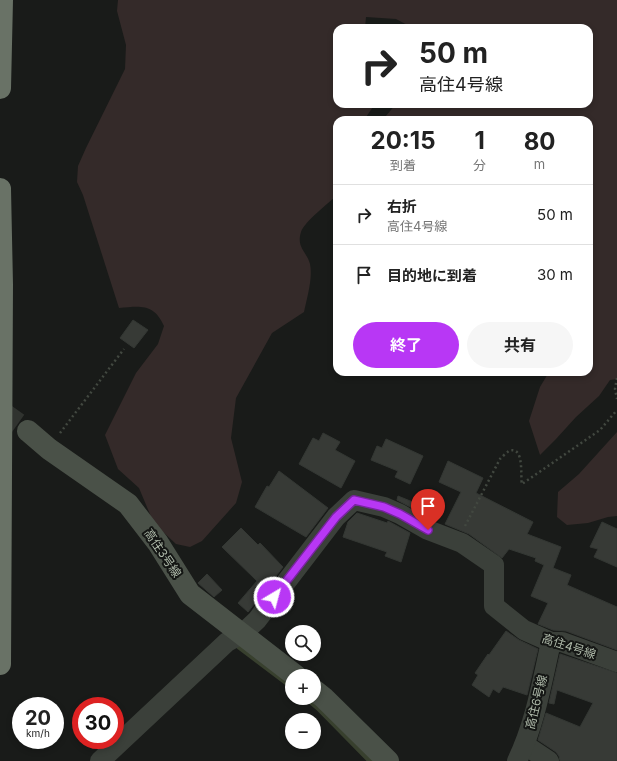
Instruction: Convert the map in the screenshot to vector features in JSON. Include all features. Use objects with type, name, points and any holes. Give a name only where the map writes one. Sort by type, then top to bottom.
[{"type":"highway","points":[[0,88],[2,0]]},
{"type":"highway","points":[[0,189],[2,285],[0,664]]},
{"type":"street","name":"高住3号線","points":[[28,431],[49,449],[128,504],[158,543],[190,594],[287,669]]},
{"type":"street","name":"高住4号線","points":[[242,634],[257,620],[336,517],[354,500],[384,507],[400,514],[428,530],[458,541],[494,566],[494,606],[524,630],[551,642],[562,642],[617,662]]},
{"type":"street","points":[[100,761],[227,642],[242,634]]},
{"type":"street","name":"高住6号線","points":[[521,753],[536,707],[551,642]]},
{"type":"street","points":[[321,696],[388,761]]},
{"type":"street","points":[[521,753],[549,761]]},
{"type":"path","points":[[49,449],[124,349]]},
{"type":"path","points":[[617,378],[615,389],[617,399]]},
{"type":"path","points":[[458,541],[477,501],[500,459],[509,451],[518,453],[521,460],[522,484],[600,430],[617,410]]},
{"type":"shaded area","points":[[118,0],[617,0],[617,379],[610,380],[599,396],[576,417],[540,455],[529,421],[540,387],[547,376],[593,376],[593,116],[386,116],[393,108],[593,108],[593,24],[405,24],[396,19],[366,17],[365,24],[333,24],[333,108],[372,108],[367,116],[333,116],[333,199],[307,223],[301,232],[300,237],[301,246],[309,260],[311,270],[304,312],[272,333],[236,398],[231,438],[242,482],[236,503],[202,541],[190,547],[176,544],[152,519],[139,488],[118,469],[105,435],[136,373],[158,344],[164,326],[156,313],[146,308],[119,308],[83,195],[77,182],[78,166],[125,69],[126,45],[117,11]]},
{"type":"shaded area","points":[[617,432],[617,516],[588,523],[567,525],[557,517],[558,492],[579,474]]},
{"type":"building","points":[[133,320],[148,330],[134,348],[120,338]]},
{"type":"building","points":[[323,433],[340,442],[335,450],[355,461],[341,488],[299,464],[313,438],[319,441]]},
{"type":"building","points":[[386,439],[423,456],[410,484],[395,477],[398,471],[371,460],[377,446],[382,448]]},
{"type":"building","points":[[448,461],[483,478],[476,493],[533,522],[527,534],[561,547],[553,568],[571,575],[567,585],[617,607],[617,650],[566,631],[553,630],[538,624],[548,603],[531,596],[544,565],[535,561],[536,558],[509,549],[502,558],[469,534],[445,524],[461,492],[439,482]]},
{"type":"building","points":[[279,471],[328,508],[306,537],[255,507],[267,486],[269,487]]},
{"type":"building","points":[[398,496],[420,505],[418,511],[397,500]]},
{"type":"building","points":[[357,513],[387,523],[388,521],[410,533],[401,562],[385,556],[387,552],[343,537],[348,522]]},
{"type":"building","points":[[602,522],[617,529],[617,567],[594,557],[598,549],[590,547]]},
{"type":"building","points":[[241,528],[258,545],[260,543],[283,567],[248,612],[238,603],[257,581],[222,547]]},
{"type":"building","points":[[207,574],[222,590],[214,597],[198,583]]},
{"type":"building","points":[[506,631],[519,640],[538,649],[527,695],[503,687],[499,693],[493,689],[489,697],[472,685],[478,675],[475,673]]},
{"type":"building","points":[[560,654],[617,673],[617,761],[560,761],[556,752],[538,740],[546,713],[580,727],[593,703],[557,690],[554,704],[549,703]]},
{"type":"waterway","points":[[239,647],[285,682]]},
{"type":"waterway","points":[[314,705],[370,761]]},
{"type":"tunnel","points":[[0,411],[28,431]]},
{"type":"route","points":[[274,597],[336,517],[354,500],[384,507],[400,514],[428,530]]}]
